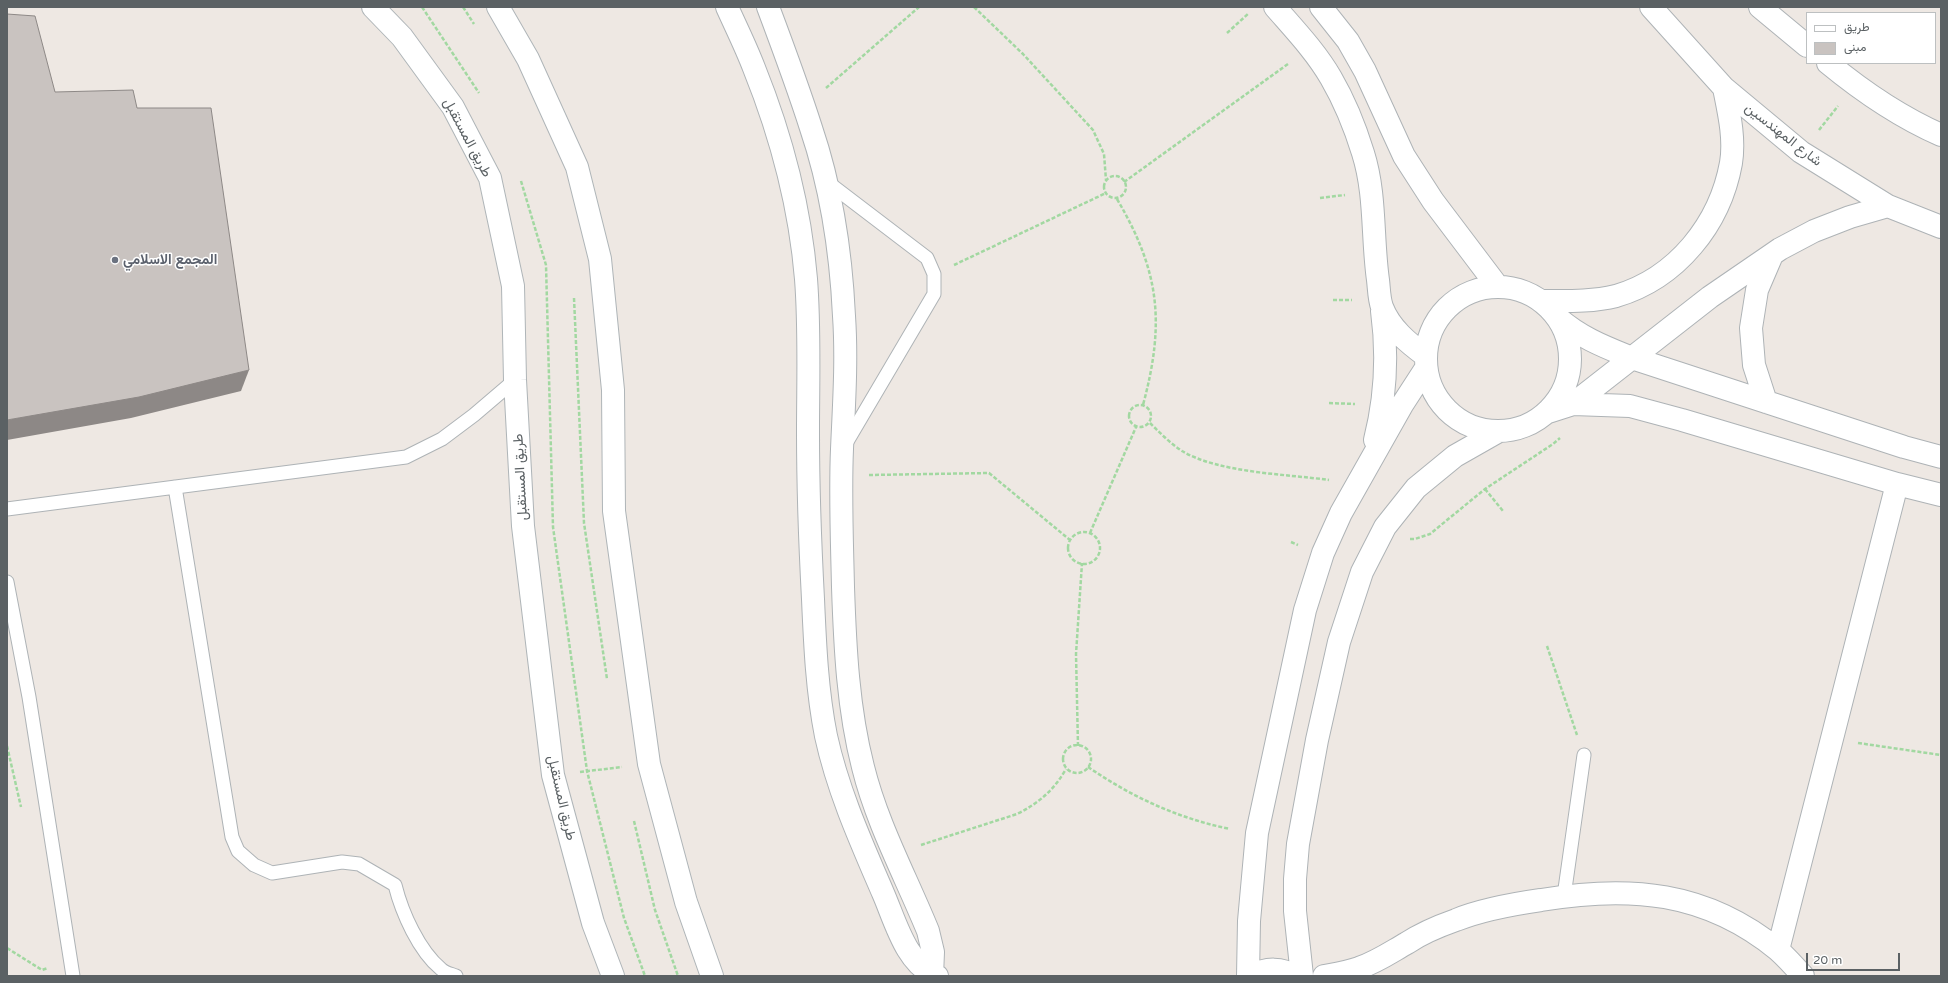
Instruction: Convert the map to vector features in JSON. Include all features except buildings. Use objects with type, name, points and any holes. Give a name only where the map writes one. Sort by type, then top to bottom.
[{"type":"street","name":"طريق المستقبل","points":[[373,7],[402,37],[453,107],[490,178],[513,286],[515,380],[524,526],[553,775],[593,923],[613,976]]},
{"type":"street","points":[[498,7],[528,59],[577,167],[600,259],[613,390],[614,511],[649,764],[686,902],[712,976]]},
{"type":"street","points":[[728,7],[754,67],[778,136],[795,206],[806,278],[809,350],[809,534],[815,648],[826,734],[839,787],[858,837],[901,934],[913,957],[934,975]]},
{"type":"street","points":[[768,7],[804,107],[825,181],[837,247],[844,315],[846,383],[842,450],[841,535],[845,649],[852,704],[863,767],[877,813],[928,931],[933,952],[934,975]]},
{"type":"street","points":[[1275,7],[1310,47],[1331,78],[1350,114],[1364,155],[1371,192],[1377,269],[1386,338],[1386,371],[1383,404],[1376,439],[1361,478]]},
{"type":"street","points":[[1321,7],[1348,41],[1365,71],[1408,163],[1433,201],[1498,287]]},
{"type":"street","name":"شارع المهندسين","points":[[1651,7],[1724,88],[1801,152],[1888,206],[1941,227]]},
{"type":"street","points":[[1760,7],[1806,45]]},
{"type":"street","points":[[1829,64],[1854,85],[1915,124],[1941,135]]},
{"type":"street","points":[[1541,301],[1580,301],[1617,296],[1651,281],[1681,259],[1705,231],[1722,198],[1728,176],[1731,162],[1732,125],[1724,88]]},
{"type":"street","points":[[1573,404],[1710,298],[1772,255],[1814,231],[1850,217],[1888,206]]},
{"type":"street","points":[[1766,402],[1754,366],[1751,328],[1757,290],[1772,255]]},
{"type":"street","points":[[1248,976],[1249,921],[1258,833],[1305,610],[1323,553],[1341,513],[1426,362],[1432,329],[1448,306],[1471,292],[1498,287],[1521,290],[1541,301],[1573,331],[1592,342],[1632,358],[1904,447],[1941,457]]},
{"type":"street","points":[[1382,306],[1393,326],[1426,362],[1434,393],[1451,414],[1473,427],[1499,431]]},
{"type":"street","points":[[1548,412],[1563,391],[1570,366],[1568,341],[1557,317]]},
{"type":"street","points":[[1302,976],[1295,911],[1295,879],[1298,844],[1317,740],[1342,635],[1362,572],[1385,526],[1416,488],[1455,456],[1499,431],[1525,426],[1548,412],[1573,404],[1630,406],[1897,484],[1941,495]]},
{"type":"street","points":[[1778,950],[1897,484]]},
{"type":"street","points":[[815,648],[845,649]]},
{"type":"street","points":[[1324,976],[1358,969],[1383,958],[1429,930],[1458,918],[1510,905],[1564,896],[1608,893],[1654,894],[1698,905],[1740,924],[1778,950],[1803,976]]},
{"type":"street","points":[[1253,976],[1260,971],[1274,969],[1288,972],[1295,976]]},
{"type":"lane","points":[[825,181],[927,258],[934,274],[934,294],[842,450]]},
{"type":"lane","points":[[7,509],[406,457],[442,438],[474,415],[515,380]]},
{"type":"lane","points":[[176,487],[232,837],[238,851],[254,866],[272,873],[342,862],[359,864],[377,873],[395,885],[400,905],[425,953],[442,970],[456,976]]},
{"type":"lane","points":[[7,582],[29,697],[73,976]]},
{"type":"lane","points":[[1564,896],[1584,755]]},
{"type":"path","points":[[422,7],[482,98]]},
{"type":"path","points":[[804,107],[919,7]]},
{"type":"path","points":[[974,7],[1024,54],[1093,130],[1104,154],[1106,180],[1104,187],[1106,193],[1111,198],[1117,199],[1123,195],[1126,188],[1124,182],[1119,177],[1112,177],[1106,180]]},
{"type":"path","points":[[1227,33],[1250,12]]},
{"type":"path","points":[[1124,182],[1310,47]]},
{"type":"path","points":[[1801,152],[1854,85]]},
{"type":"path","points":[[519,176],[546,265],[553,527],[587,771],[624,918],[645,976]]},
{"type":"path","points":[[934,274],[1106,193]]},
{"type":"path","points":[[1117,199],[1138,236],[1148,263],[1155,298],[1157,334],[1153,370],[1143,404]]},
{"type":"path","points":[[1137,404],[1143,404],[1150,409],[1152,416],[1150,423],[1144,427],[1136,427],[1128,416],[1131,409],[1137,404]]},
{"type":"path","points":[[1385,526],[1402,538],[1415,539],[1430,534],[1485,489],[1558,441],[1564,431],[1573,404]]},
{"type":"path","points":[[1150,423],[1165,438],[1183,451],[1203,461],[1224,467],[1361,478]]},
{"type":"path","points":[[1090,533],[1136,427]]},
{"type":"path","points":[[842,475],[989,474],[1070,540]]},
{"type":"path","points":[[1485,489],[1503,511]]},
{"type":"path","points":[[1083,532],[1090,533],[1097,538],[1101,546],[1099,554],[1094,561],[1082,563],[1078,562],[1071,557],[1068,548],[1070,540],[1075,534],[1083,532]]},
{"type":"path","points":[[1078,746],[1076,654],[1082,563]]},
{"type":"path","points":[[1547,646],[1584,755]]},
{"type":"path","points":[[1832,739],[1941,755]]},
{"type":"path","points":[[1078,746],[1084,748],[1089,753],[1090,760],[1088,767],[1084,772],[1078,773],[1071,772],[1066,769],[1063,762],[1063,756],[1066,750],[1071,747],[1078,746]]},
{"type":"path","points":[[553,775],[649,764]]},
{"type":"path","points":[[1088,767],[1115,785],[1173,813],[1204,823],[1258,833]]},
{"type":"path","points":[[895,854],[1017,814],[1046,796],[1058,783],[1066,769]]},
{"type":"place","name":"المجمع الاسلامي","points":[[115,260]]}]
